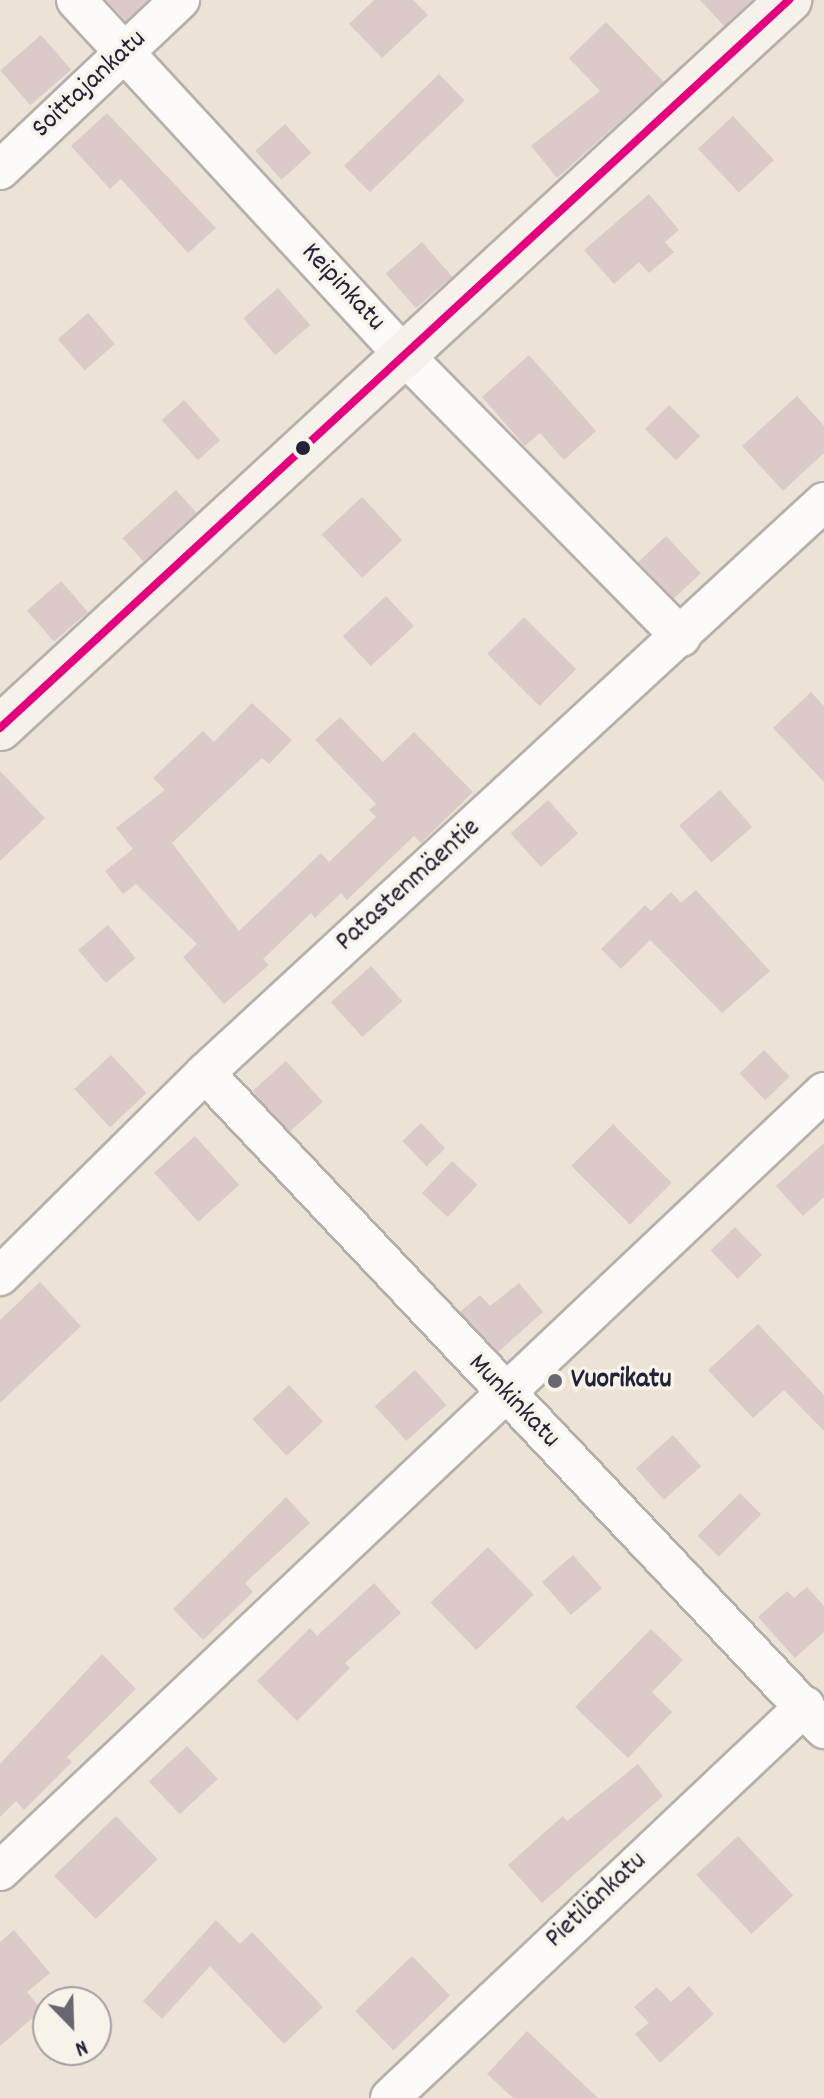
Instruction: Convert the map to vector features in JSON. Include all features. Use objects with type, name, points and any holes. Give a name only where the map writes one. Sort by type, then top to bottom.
[{"type":"street","name":"Keipinkatu","points":[[76,0],[405,356],[681,637]]},
{"type":"street","name":"Soittajankatu","points":[[0,170],[180,0]]},
{"type":"street","points":[[0,728],[789,0]]},
{"type":"street","name":"Patastenmäentie","points":[[0,1276],[205,1073],[824,502]]},
{"type":"street","name":"Munkinkatu","points":[[205,1073],[504,1394],[814,1717]]},
{"type":"street","points":[[0,1871],[824,1092]]},
{"type":"street","name":"Pietilänkatu","points":[[390,2098],[814,1717]]},
{"type":"building","points":[[106,0],[148,0],[126,21]]},
{"type":"building","points":[[374,0],[413,0],[428,15],[382,58],[349,24]]},
{"type":"building","points":[[700,0],[752,0],[724,26]]},
{"type":"building","points":[[606,22],[664,82],[557,178],[531,146],[600,91],[569,58]]},
{"type":"building","points":[[41,35],[71,70],[30,105],[0,70]]},
{"type":"building","points":[[439,74],[465,101],[370,192],[344,166]]},
{"type":"building","points":[[107,113],[216,228],[188,253],[121,179],[110,189],[71,146]]},
{"type":"building","points":[[733,116],[774,160],[739,193],[698,149]]},
{"type":"building","points":[[285,124],[311,153],[281,180],[255,151]]},
{"type":"building","points":[[649,194],[679,230],[665,242],[674,252],[649,273],[639,262],[614,284],[584,250]]},
{"type":"building","points":[[422,242],[452,277],[416,308],[386,273]]},
{"type":"building","points":[[278,288],[310,325],[275,355],[243,318]]},
{"type":"building","points":[[88,313],[115,344],[85,370],[58,339]]},
{"type":"building","points":[[529,355],[596,431],[564,460],[540,433],[525,446],[482,397]]},
{"type":"building","points":[[797,396],[824,426],[824,453],[783,491],[742,446]]},
{"type":"building","points":[[184,400],[220,440],[198,460],[162,420]]},
{"type":"building","points":[[669,405],[700,436],[676,460],[645,429]]},
{"type":"building","points":[[176,490],[197,513],[143,561],[122,538]]},
{"type":"building","points":[[362,497],[402,540],[362,578],[322,535]]},
{"type":"building","points":[[666,536],[701,573],[673,599],[638,562]]},
{"type":"building","points":[[61,581],[88,612],[54,641],[27,611]]},
{"type":"building","points":[[386,596],[414,626],[371,666],[343,636]]},
{"type":"building","points":[[524,617],[576,669],[540,706],[487,654]]},
{"type":"building","points":[[811,692],[824,706],[824,782],[773,728]]},
{"type":"building","points":[[252,703],[292,740],[269,764],[262,758],[172,843],[239,931],[321,853],[329,862],[376,817],[369,810],[376,804],[315,740],[340,717],[383,762],[414,732],[473,792],[421,843],[414,836],[347,900],[341,893],[315,918],[311,913],[263,959],[269,965],[224,1004],[183,957],[197,944],[136,884],[123,894],[105,871],[133,849],[116,828],[165,790],[153,778],[203,731],[214,742]]},
{"type":"building","points":[[0,771],[45,818],[0,861]]},
{"type":"building","points":[[720,790],[752,827],[711,862],[679,825]]},
{"type":"building","points":[[548,800],[578,833],[541,867],[511,833]]},
{"type":"building","points":[[696,890],[770,971],[722,1013],[650,940],[621,969],[601,949],[645,905],[651,911],[671,892],[681,903]]},
{"type":"building","points":[[108,925],[136,958],[106,983],[78,950]]},
{"type":"building","points":[[371,966],[402,1001],[362,1037],[331,1002]]},
{"type":"building","points":[[764,1050],[790,1077],[765,1100],[740,1074]]},
{"type":"building","points":[[111,1055],[146,1093],[110,1127],[74,1089]]},
{"type":"building","points":[[286,1061],[323,1102],[289,1132],[253,1091]]},
{"type":"building","points":[[421,1123],[445,1148],[427,1166],[402,1141]]},
{"type":"building","points":[[613,1124],[672,1183],[630,1224],[571,1166]]},
{"type":"building","points":[[195,1136],[239,1185],[198,1222],[154,1173]]},
{"type":"building","points":[[824,1143],[824,1197],[803,1216],[776,1186]]},
{"type":"building","points":[[452,1161],[478,1185],[448,1217],[422,1193]]},
{"type":"building","points":[[735,1227],[762,1255],[738,1279],[711,1251]]},
{"type":"building","points":[[40,1282],[81,1326],[0,1403],[0,1320]]},
{"type":"building","points":[[519,1283],[543,1312],[498,1352],[460,1312],[480,1295],[490,1306]]},
{"type":"building","points":[[758,1324],[824,1395],[824,1431],[784,1390],[753,1418],[708,1370]]},
{"type":"building","points":[[415,1370],[446,1405],[406,1441],[375,1406]]},
{"type":"building","points":[[289,1385],[323,1422],[287,1456],[252,1419]]},
{"type":"building","points":[[673,1435],[701,1466],[664,1500],[636,1468]]},
{"type":"building","points":[[740,1493],[761,1514],[719,1557],[698,1535]]},
{"type":"building","points":[[286,1497],[310,1523],[245,1583],[253,1592],[203,1640],[173,1609]]},
{"type":"building","points":[[488,1547],[534,1594],[476,1650],[430,1603]]},
{"type":"building","points":[[573,1555],[602,1588],[571,1615],[542,1582]]},
{"type":"building","points":[[374,1583],[401,1613],[345,1663],[350,1668],[297,1721],[257,1681],[310,1628],[317,1636]]},
{"type":"building","points":[[807,1587],[824,1606],[824,1632],[795,1658],[758,1617],[787,1591],[794,1598]]},
{"type":"building","points":[[651,1629],[683,1660],[652,1692],[672,1712],[628,1758],[575,1707]]},
{"type":"building","points":[[102,1654],[136,1689],[67,1757],[72,1762],[24,1810],[16,1801],[0,1817],[0,1764]]},
{"type":"building","points":[[187,1746],[218,1779],[180,1814],[149,1781]]},
{"type":"building","points":[[638,1764],[663,1796],[542,1903],[508,1865],[563,1816],[567,1821]]},
{"type":"building","points":[[116,1816],[158,1859],[96,1919],[54,1876]]},
{"type":"building","points":[[738,1836],[793,1895],[752,1934],[696,1875]]},
{"type":"building","points":[[216,1920],[240,1944],[252,1932],[323,2007],[284,2044],[210,1966],[162,2019],[143,2001]]},
{"type":"building","points":[[14,1930],[50,1973],[27,1992],[32,1998],[32,2019],[0,2046],[0,1942]]},
{"type":"building","points":[[412,1956],[450,1996],[393,2050],[355,2011]]},
{"type":"building","points":[[689,1986],[714,2014],[660,2063],[635,2034],[649,2023],[634,2007],[657,1987],[671,2002]]},
{"type":"building","points":[[527,2031],[598,2098],[513,2098],[487,2074]]},
{"type":"transit line","points":[[0,728],[789,0]]},
{"type":"place","name":"Vuorikatu","points":[[555,1381]]}]
